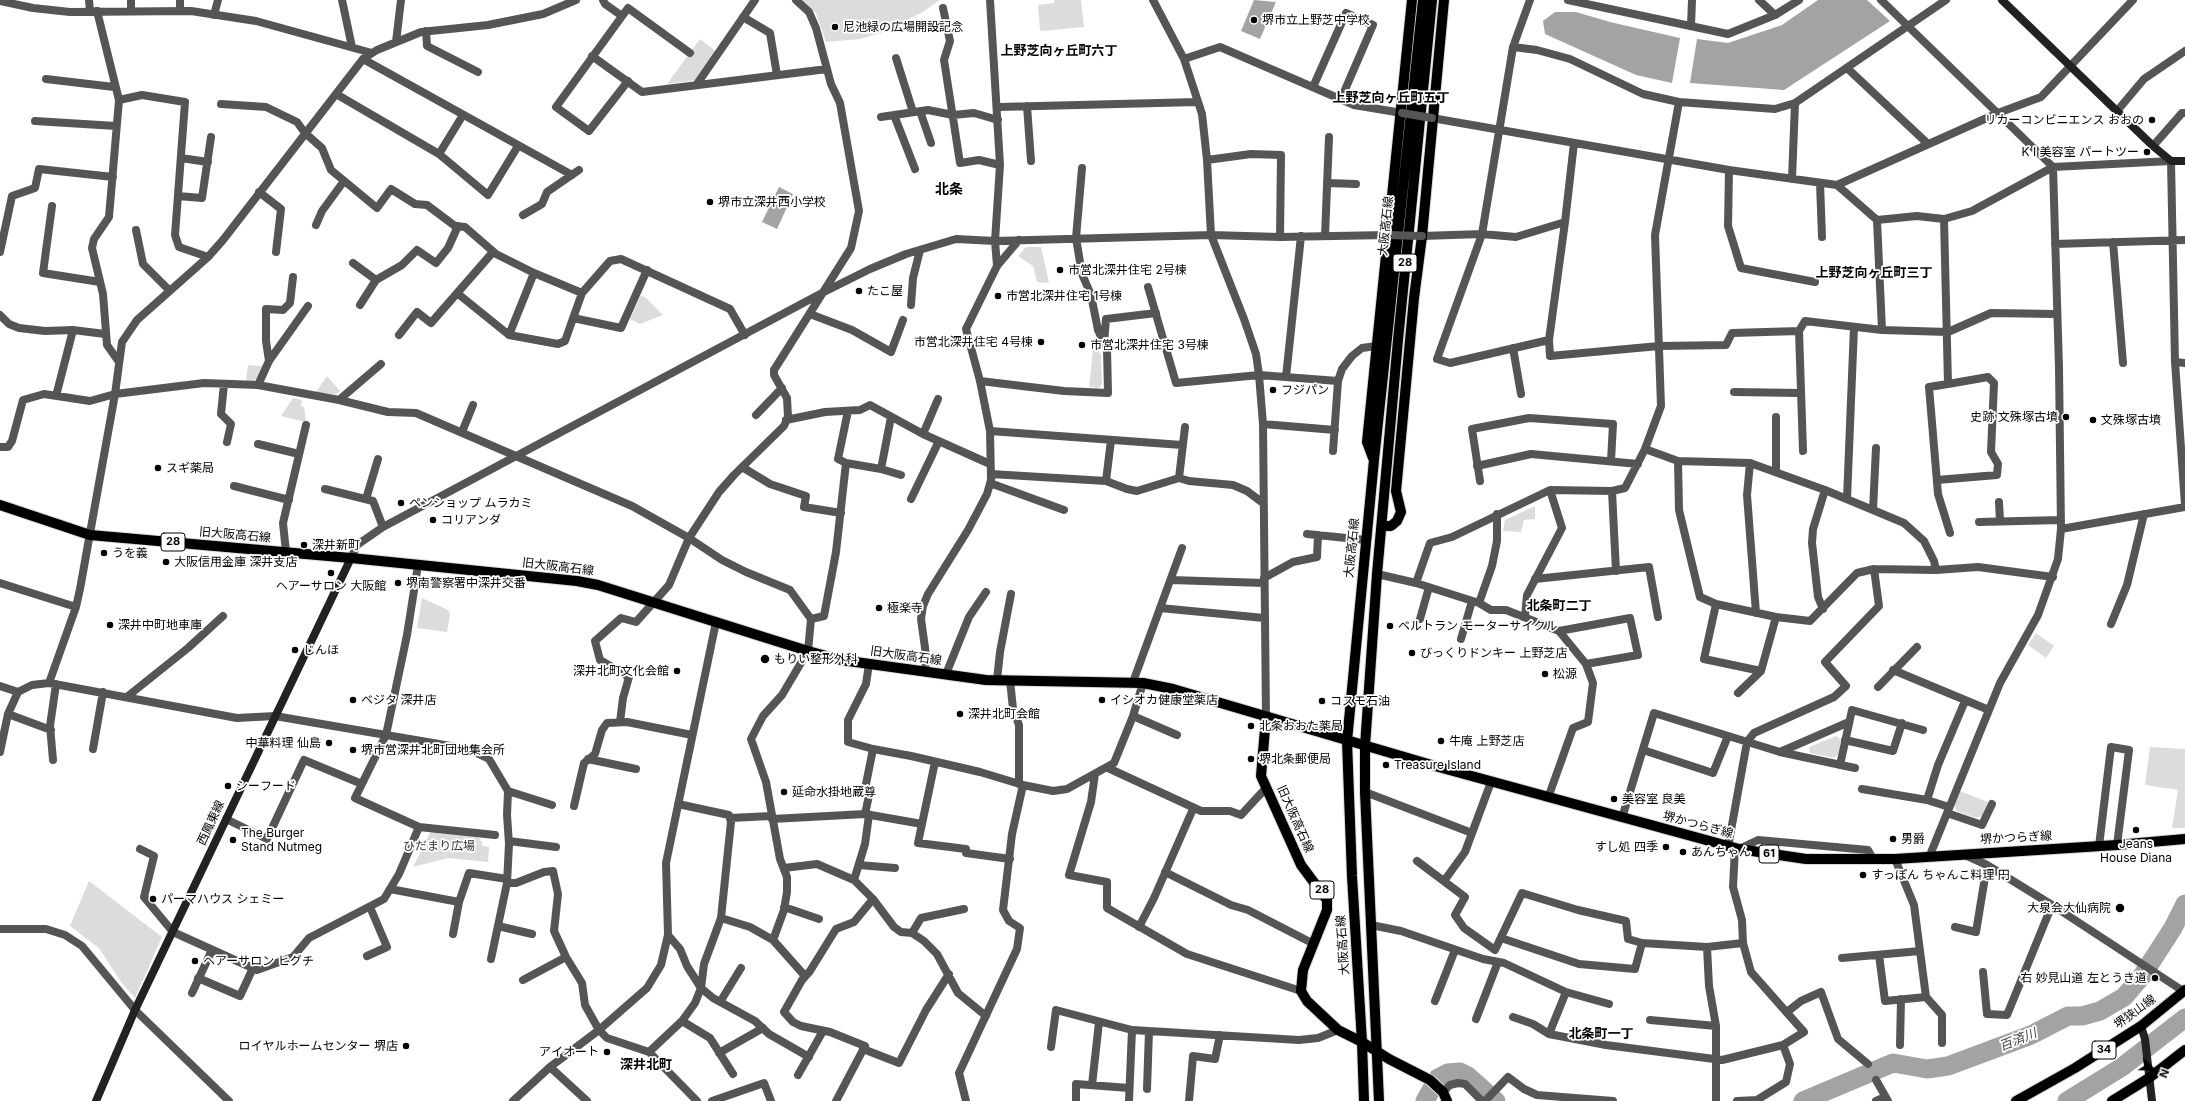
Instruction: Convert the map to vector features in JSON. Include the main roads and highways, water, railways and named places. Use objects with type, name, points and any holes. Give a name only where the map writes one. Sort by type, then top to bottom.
[{"type":"main road","points":[[1374,460],[1367,442],[1376,346],[1402,113],[1412,0]]},
{"type":"main road","name":"大阪高石線","points":[[1364,1101],[1352,876],[1347,741],[1374,460],[1423,0]]},
{"type":"main road","name":"大阪高石線","points":[[1379,1101],[1365,792],[1365,746],[1377,574],[1432,0]]},
{"type":"main road","points":[[1382,526],[1391,526],[1397,521],[1401,512],[1396,491],[1444,0]]},
{"type":"main road","points":[[2002,0],[2153,146],[2171,161],[2185,161]]},
{"type":"main road","name":"旧大阪高石線","points":[[0,505],[90,535],[351,558],[577,581],[598,585],[841,660],[925,672],[997,680],[1138,682],[1173,689],[1266,717],[1261,776],[1301,865],[1327,900],[1327,910],[1302,970],[1301,991],[1307,1001],[1338,1030],[1362,1042]]},
{"type":"main road","name":"西鳳東線","points":[[96,1101],[135,1010],[351,558]]},
{"type":"main road","name":"堺かつらぎ線","points":[[1266,717],[1548,798],[1734,848],[1806,859],[1894,859],[1930,855],[2117,845],[2185,838]]},
{"type":"main road","name":"堺狭山線","points":[[2016,1101],[2075,1068],[2141,1026],[2184,990]]},
{"type":"main road","points":[[2141,1026],[2145,1039],[2152,1101]]},
{"type":"main road","points":[[1362,1042],[1377,1052],[1430,1080],[1444,1094]]},
{"type":"main road","points":[[2112,1101],[2149,1078],[2185,1050]]},
{"type":"waterway","name":"百済川","points":[[1803,1101],[1893,1063],[1927,1069],[1948,1066],[2031,1035],[2068,1016],[2082,1016],[2100,1011],[2124,997],[2142,976],[2173,928],[2185,904]]},
{"type":"waterway","points":[[2067,1101],[2122,1067],[2185,1018]]},
{"type":"waterway","name":"百済川","points":[[1425,1101],[1438,1078],[1448,1073],[1460,1072],[1468,1076],[1496,1101]]},
{"type":"place","name":"堺市立上野芝中学校","points":[[1254,20]]},
{"type":"place","name":"尼池緑の広場開設記念","points":[[835,27]]},
{"type":"place","name":"リカーコンビニエンス おおの","points":[[2152,120]]},
{"type":"place","name":"K I 美容室 パートツー","points":[[2147,152]]},
{"type":"place","name":"堺市立深井西小学校","points":[[710,202]]},
{"type":"place","name":"市営北深井住宅 2号棟","points":[[1060,270]]},
{"type":"place","name":"たこ屋","points":[[859,291]]},
{"type":"place","name":"市営北深井住宅 1号棟","points":[[998,296]]},
{"type":"place","name":"市営北深井住宅 4号棟","points":[[1041,342]]},
{"type":"place","name":"市営北深井住宅 3号棟","points":[[1082,345]]},
{"type":"place","name":"フジパン","points":[[1273,390]]},
{"type":"place","name":"史跡 文殊塚古墳","points":[[2066,417]]},
{"type":"place","name":"文殊塚古墳","points":[[2093,420]]},
{"type":"place","name":"スギ薬局","points":[[158,468]]},
{"type":"place","name":"ペンショップ ムラカミ","points":[[401,503]]},
{"type":"place","name":"コリアンダ","points":[[433,520]]},
{"type":"place","name":"深井新町","points":[[304,545]]},
{"type":"place","name":"うを義","points":[[104,553]]},
{"type":"place","name":"大阪信用金庫 深井支店","points":[[166,562]]},
{"type":"place","name":"ヘアーサロン 大阪館","points":[[331,573]]},
{"type":"place","name":"堺南警察署中深井交番","points":[[398,583]]},
{"type":"place","name":"極楽寺","points":[[879,608]]},
{"type":"place","name":"深井中町地車庫","points":[[110,625]]},
{"type":"place","name":"ベルトラン モーターサイクル","points":[[1390,626]]},
{"type":"place","name":"じんほ","points":[[295,650]]},
{"type":"place","name":"びっくりドンキー 上野芝店","points":[[1412,653]]},
{"type":"place","name":"もりい整形外科","points":[[765,659]]},
{"type":"place","name":"深井北町文化会館","points":[[677,671]]},
{"type":"place","name":"松源","points":[[1545,674]]},
{"type":"place","name":"ベジタ 深井店","points":[[353,700]]},
{"type":"place","name":"イシオカ健康堂薬店","points":[[1102,700]]},
{"type":"place","name":"コスモ石油","points":[[1322,701]]},
{"type":"place","name":"深井北町会館","points":[[960,714]]},
{"type":"place","name":"北条おおた薬局","points":[[1251,726]]},
{"type":"place","name":"牛庵 上野芝店","points":[[1441,741]]},
{"type":"place","name":"中華料理 仙島","points":[[329,743]]},
{"type":"place","name":"堺市営深井北町団地集会所","points":[[353,750]]},
{"type":"place","name":"堺北条郵便局","points":[[1251,759]]},
{"type":"place","name":"Treasure Island","points":[[1386,765]]},
{"type":"place","name":"シーフード","points":[[228,786]]},
{"type":"place","name":"延命水掛地蔵尊","points":[[784,792]]},
{"type":"place","name":"美容室 良美","points":[[1614,799]]},
{"type":"place","name":"Jeans House Diana","points":[[2136,830]]},
{"type":"place","name":"男爵","points":[[1893,839]]},
{"type":"place","name":"The Burger Stand Nutmeg","points":[[233,840]]},
{"type":"place","name":"すし処 四季","points":[[1666,847]]},
{"type":"place","name":"あんちゃん","points":[[1683,852]]},
{"type":"place","name":"すっぽん ちゃんこ料理 円","points":[[1863,875]]},
{"type":"place","name":"パーマハウス シェミー","points":[[153,899]]},
{"type":"place","name":"大泉会大仙病院","points":[[2120,908]]},
{"type":"place","name":"ヘアーサロン ヒグチ","points":[[195,961]]},
{"type":"place","name":"右 妙見山道 左とうき道","points":[[2155,978]]},
{"type":"place","name":"ロイヤルホームセンター 堺店","points":[[406,1046]]},
{"type":"place","name":"アイオート","points":[[607,1052]]},
{"type":"district","name":"上野芝向ヶ丘町六丁","points":[[1059,51]]},
{"type":"district","name":"上野芝向ヶ丘町五丁","points":[[1391,98]]},
{"type":"district","name":"北条","points":[[949,190]]},
{"type":"district","name":"上野芝向ヶ丘町三丁","points":[[1874,273]]},
{"type":"district","name":"北条町二丁","points":[[1559,606]]},
{"type":"district","name":"北条町一丁","points":[[1601,1034]]},
{"type":"district","name":"深井北町","points":[[646,1065]]},
{"type":"park label","name":"ひだまり広場","points":[[439,846]]}]
